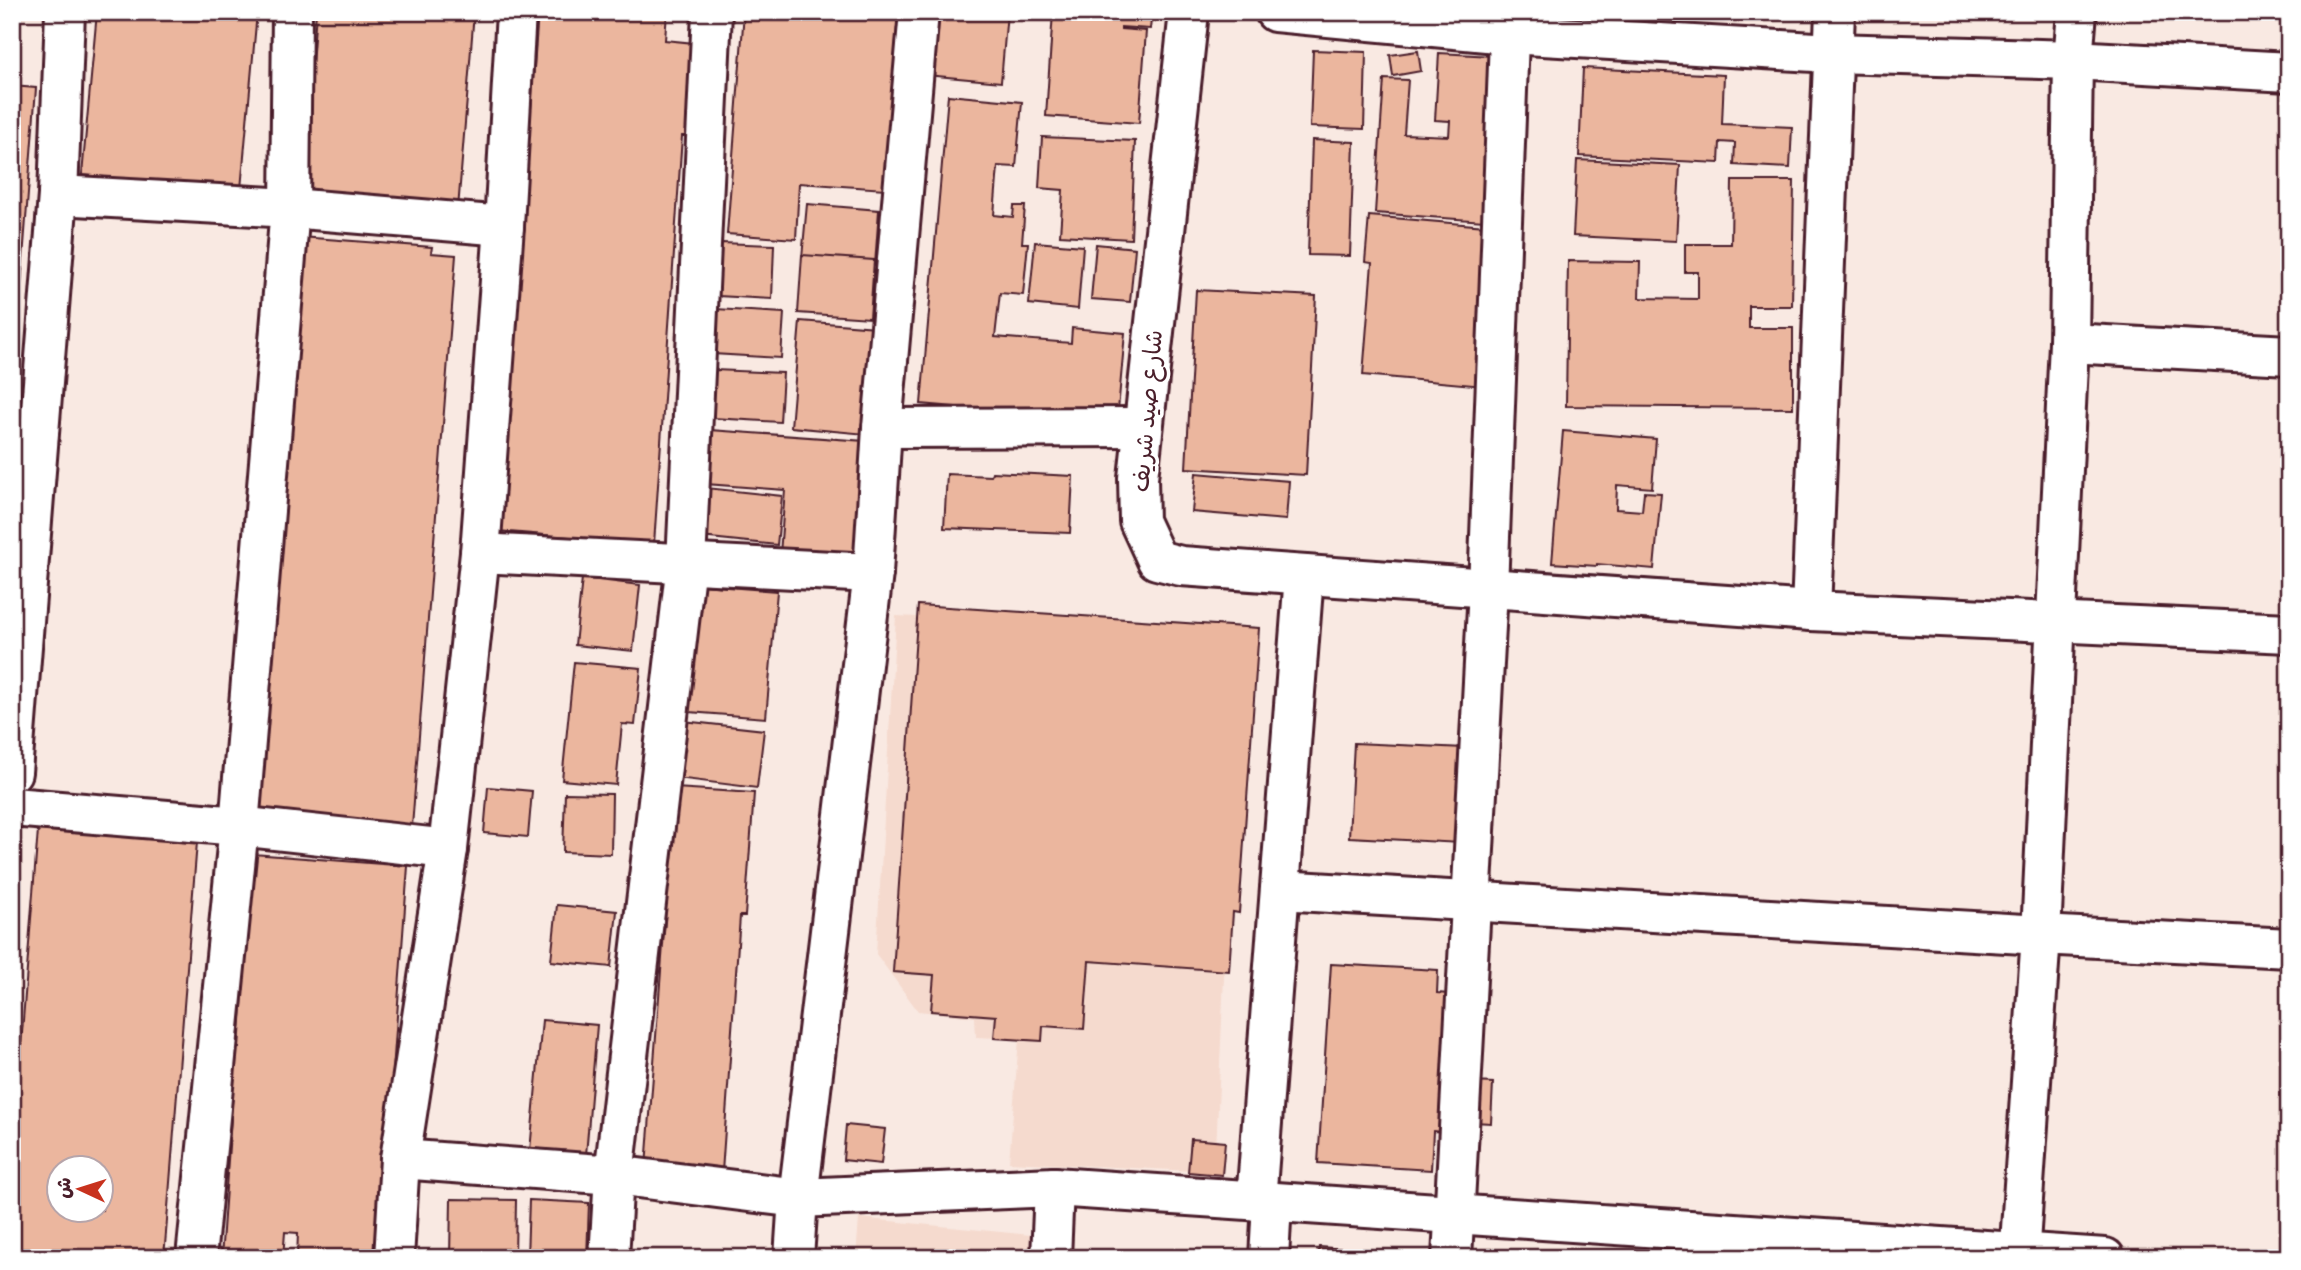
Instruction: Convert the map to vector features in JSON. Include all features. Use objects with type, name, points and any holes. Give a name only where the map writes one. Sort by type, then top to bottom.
[{"type":"street","points":[[12,772],[58,195],[65,12]]},
{"type":"street","points":[[196,1258],[239,826],[290,208],[292,12]]},
{"type":"street","points":[[394,1258],[400,1159],[448,849],[480,553],[504,226],[516,12]]},
{"type":"street","points":[[609,1258],[614,1175],[686,563],[712,12]]},
{"type":"street","points":[[794,1258],[798,1198],[873,573],[882,428],[919,12]]},
{"type":"street","name":"شارع صيد شريف","points":[[1189,12],[1138,478],[1139,521],[1157,560],[1181,566],[1811,611],[2055,620],[2289,633]]},
{"type":"street","points":[[1275,12],[1509,23],[1832,53],[2073,60],[2289,72]]},
{"type":"street","points":[[1811,611],[1835,12]]},
{"type":"street","points":[[2019,1255],[2041,935],[2069,343],[2073,60],[2077,12]]},
{"type":"street","points":[[1452,1258],[1488,589],[1509,23]]},
{"type":"street","points":[[58,195],[290,208],[504,226]]},
{"type":"street","points":[[2069,343],[2289,355]]},
{"type":"street","points":[[882,428],[1143,427]]},
{"type":"street","points":[[480,553],[873,573]]},
{"type":"street","points":[[1269,1258],[1264,1201],[1280,890],[1304,575]]},
{"type":"street","points":[[12,807],[239,826],[448,849]]},
{"type":"street","points":[[1280,890],[2289,947]]},
{"type":"street","points":[[400,1159],[614,1175],[798,1198],[1054,1187],[1455,1214],[1733,1245],[2105,1258]]},
{"type":"street","points":[[1051,1258],[1054,1187]]},
{"type":"shaded area","points":[[896,616],[1240,631],[1215,1172],[1009,1162],[1019,1039],[976,1037],[975,1017],[918,1011],[876,954]]},
{"type":"shaded area","points":[[859,1218],[1041,1236],[1039,1258],[856,1258]]},
{"type":"building","points":[[97,12],[257,12],[241,189],[82,175]]},
{"type":"building","points":[[316,12],[474,12],[458,209],[302,196]]},
{"type":"building","points":[[538,12],[667,12],[665,40],[694,43],[687,136],[682,136],[654,544],[498,531]]},
{"type":"building","points":[[744,12],[898,12],[885,189],[799,183],[796,239],[727,234]]},
{"type":"building","points":[[932,12],[1007,12],[1001,82],[926,75]]},
{"type":"building","points":[[1053,12],[1152,12],[1150,29],[1121,27],[1146,31],[1139,123],[1046,116]]},
{"type":"building","points":[[1313,50],[1366,52],[1364,129],[1310,127]]},
{"type":"building","points":[[1418,51],[1421,71],[1393,76],[1390,55]]},
{"type":"building","points":[[1439,53],[1509,57],[1498,222],[1375,213],[1384,79],[1408,80],[1404,134],[1449,136],[1450,121],[1435,120]]},
{"type":"building","points":[[1583,68],[1724,75],[1722,124],[1792,127],[1790,168],[1734,165],[1735,143],[1720,142],[1719,163],[1579,156]]},
{"type":"building","points":[[12,86],[36,88],[12,403]]},
{"type":"building","points":[[948,95],[1022,102],[1016,167],[998,166],[994,215],[1013,217],[1014,206],[1025,206],[1022,243],[1028,243],[1023,295],[1000,293],[995,337],[1071,343],[1072,328],[1125,333],[1117,421],[921,404]]},
{"type":"building","points":[[1042,137],[1135,141],[1131,239],[1060,235],[1063,190],[1039,188]]},
{"type":"building","points":[[1312,140],[1354,142],[1350,256],[1308,255]]},
{"type":"building","points":[[1577,160],[1680,165],[1676,241],[1573,236]]},
{"type":"building","points":[[1732,181],[1794,181],[1792,306],[1749,306],[1749,328],[1793,328],[1793,408],[1566,406],[1568,261],[1640,262],[1639,298],[1698,299],[1698,272],[1685,272],[1685,244],[1731,244]]},
{"type":"building","points":[[807,204],[879,210],[875,265],[802,258]]},
{"type":"building","points":[[1369,216],[1497,227],[1484,386],[1363,375],[1372,263],[1365,262]]},
{"type":"building","points":[[300,237],[432,247],[431,253],[456,255],[412,827],[256,815]]},
{"type":"building","points":[[1035,242],[1083,246],[1078,309],[1029,304]]},
{"type":"building","points":[[721,243],[774,245],[772,299],[718,296]]},
{"type":"building","points":[[1096,244],[1135,248],[1130,302],[1091,299]]},
{"type":"building","points":[[802,255],[874,260],[870,318],[798,313]]},
{"type":"building","points":[[1196,290],[1316,296],[1306,475],[1186,468]]},
{"type":"building","points":[[715,309],[784,313],[781,358],[713,354]]},
{"type":"building","points":[[800,321],[876,327],[866,434],[791,427]]},
{"type":"building","points":[[714,370],[783,373],[780,422],[712,418]]},
{"type":"building","points":[[710,430],[865,441],[857,559],[780,554],[785,490],[706,484]]},
{"type":"building","points":[[1563,431],[1656,439],[1652,488],[1617,485],[1616,509],[1642,511],[1644,492],[1661,493],[1654,569],[1552,563]]},
{"type":"building","points":[[992,472],[1073,476],[1070,533],[944,528],[947,474],[991,476]]},
{"type":"building","points":[[1196,473],[1289,481],[1286,520],[1192,512]]},
{"type":"building","points":[[706,488],[782,496],[777,545],[701,537]]},
{"type":"building","points":[[582,578],[640,585],[633,651],[575,645]]},
{"type":"building","points":[[701,585],[777,591],[766,718],[689,712]]},
{"type":"building","points":[[918,605],[1259,628],[1239,913],[1233,912],[1229,971],[1089,961],[1084,1029],[1043,1026],[1042,1041],[994,1038],[996,1016],[931,1011],[934,975],[893,972]]},
{"type":"building","points":[[574,662],[641,668],[635,725],[622,724],[616,785],[562,780]]},
{"type":"building","points":[[683,721],[764,730],[757,788],[676,778]]},
{"type":"building","points":[[1354,743],[1465,748],[1461,843],[1349,837]]},
{"type":"building","points":[[488,787],[532,791],[528,837],[484,833]]},
{"type":"building","points":[[675,788],[754,793],[745,916],[740,916],[722,1172],[646,1167]]},
{"type":"building","points":[[565,793],[612,794],[611,854],[563,852]]},
{"type":"building","points":[[38,830],[197,842],[164,1258],[12,1258],[12,1159]]},
{"type":"building","points":[[253,854],[408,866],[377,1258],[297,1258],[298,1233],[285,1232],[283,1258],[221,1258]]},
{"type":"building","points":[[557,905],[617,911],[611,967],[551,961]]},
{"type":"building","points":[[1331,964],[1438,970],[1437,993],[1462,995],[1453,1133],[1433,1131],[1431,1170],[1318,1163]]},
{"type":"building","points":[[542,1020],[597,1025],[586,1155],[530,1151]]},
{"type":"building","points":[[1474,1082],[1493,1083],[1491,1123],[1456,1121]]},
{"type":"building","points":[[846,1125],[885,1129],[881,1164],[843,1160]]},
{"type":"building","points":[[1191,1139],[1225,1142],[1222,1175],[1188,1172]]},
{"type":"building","points":[[451,1199],[516,1200],[515,1258],[450,1258]]},
{"type":"building","points":[[529,1200],[589,1203],[587,1258],[527,1258]]},
{"type":"building","points":[[1319,1247],[1416,1254],[1416,1258],[1318,1258]]}]
